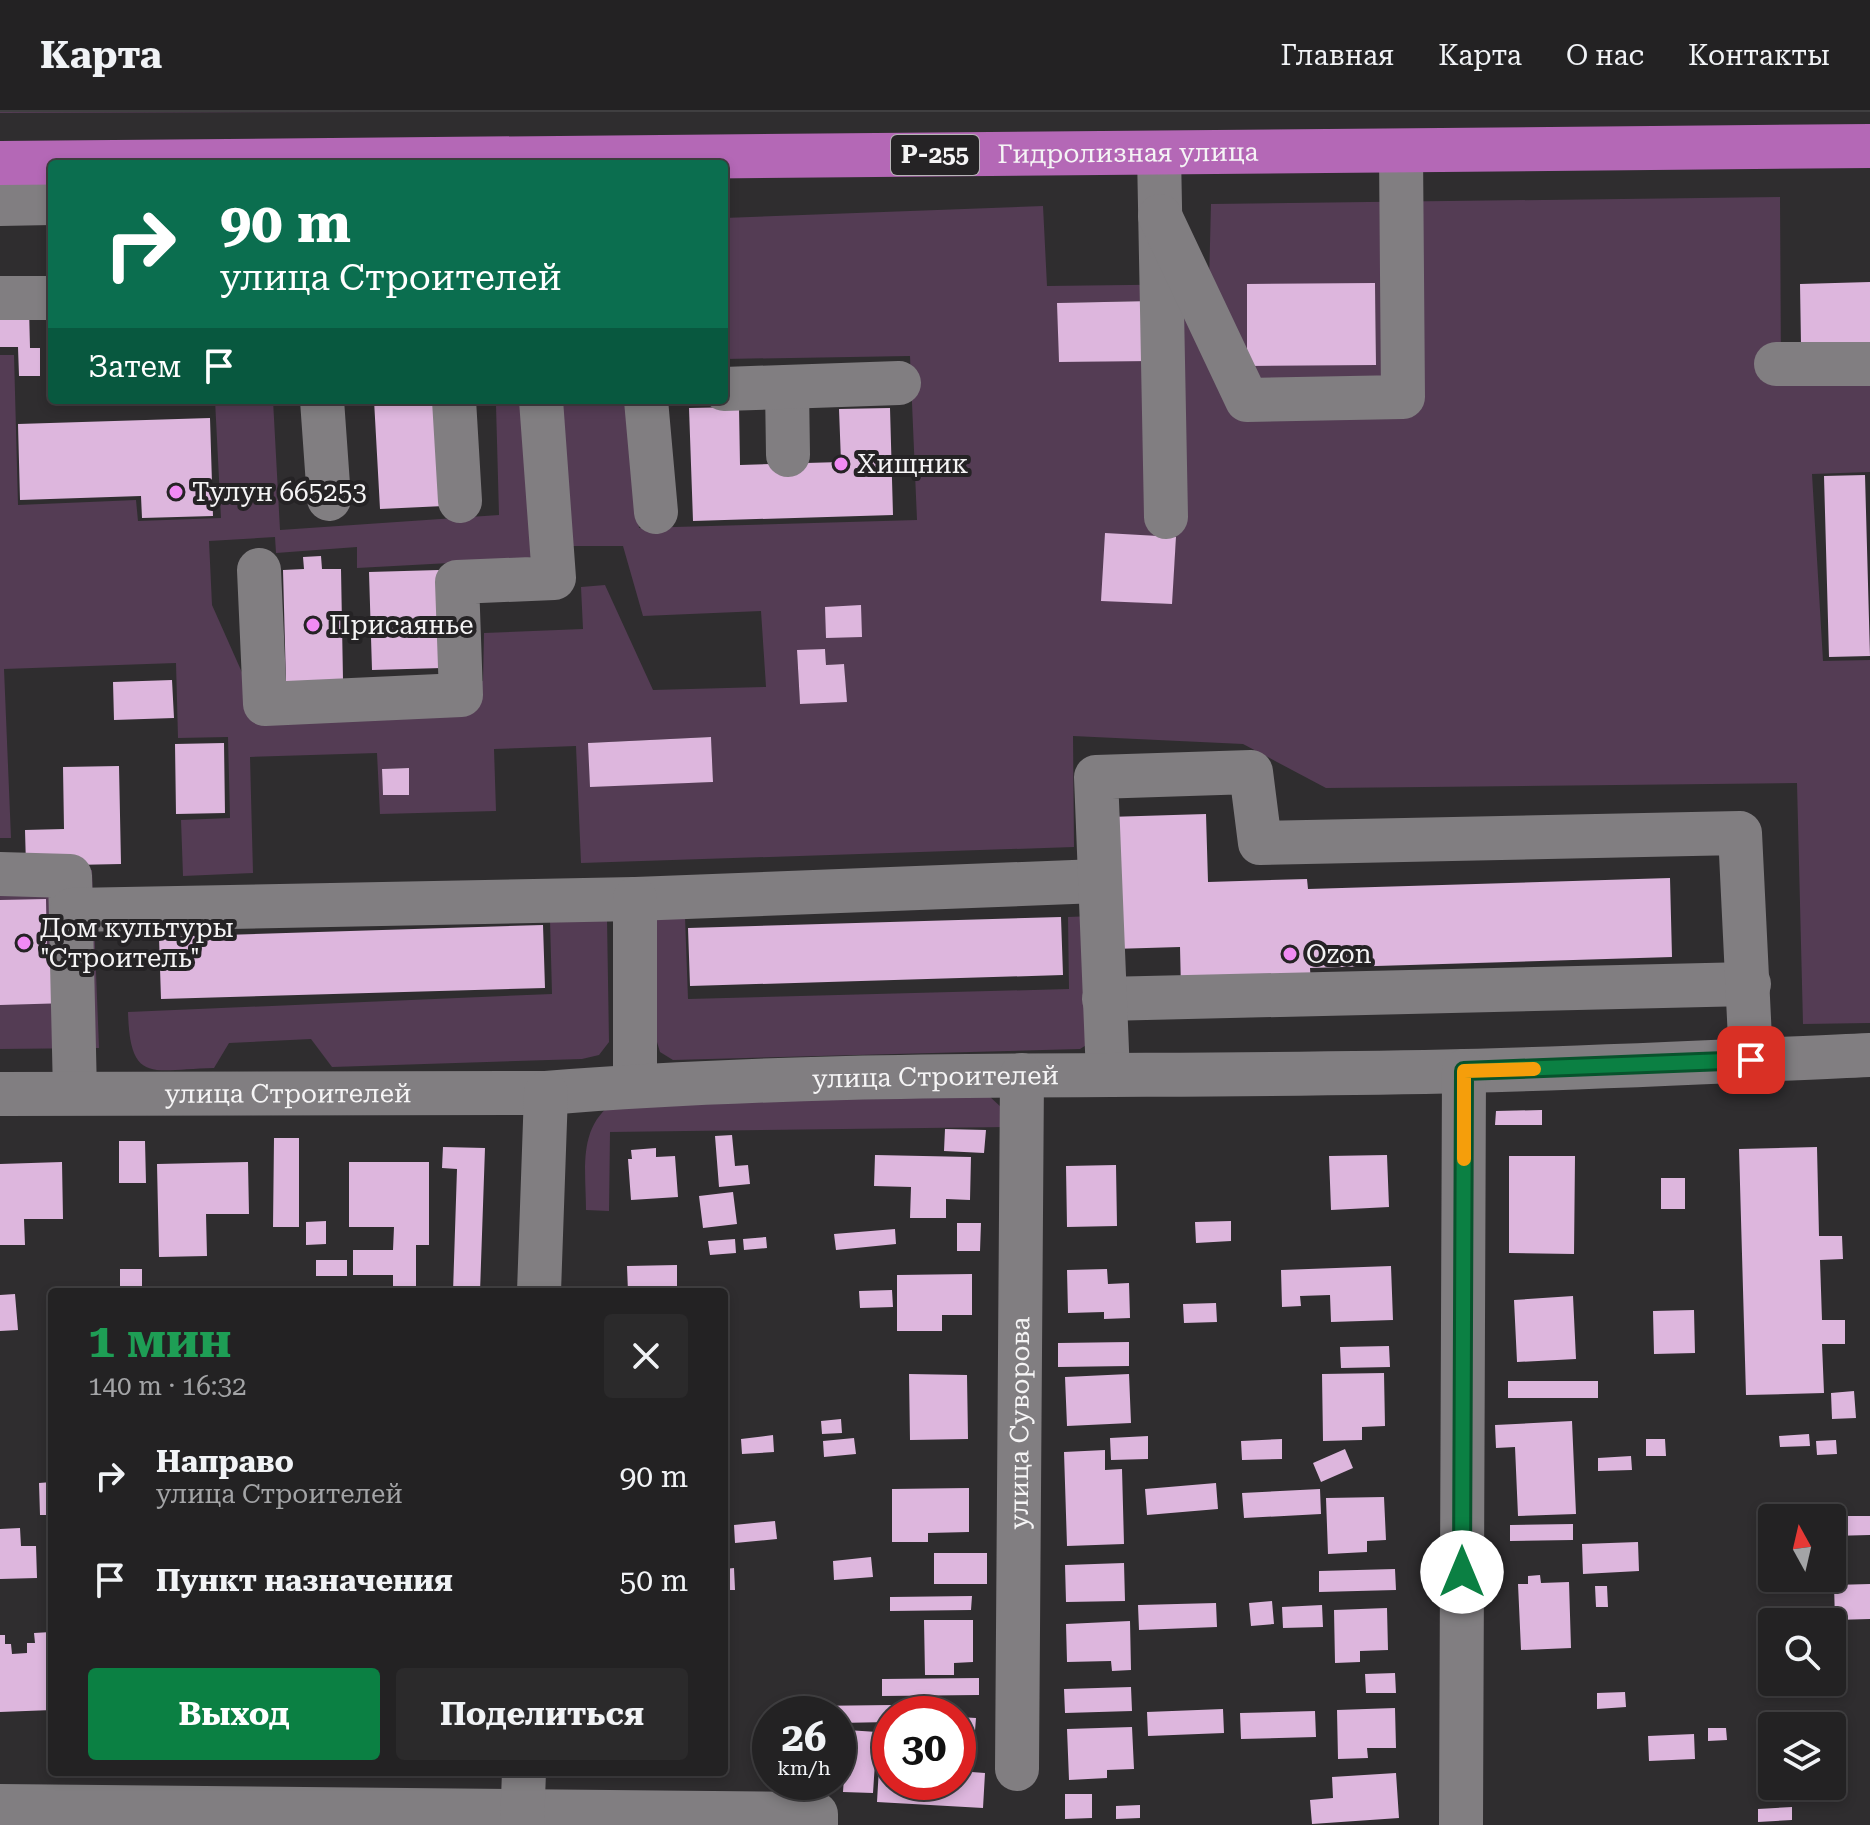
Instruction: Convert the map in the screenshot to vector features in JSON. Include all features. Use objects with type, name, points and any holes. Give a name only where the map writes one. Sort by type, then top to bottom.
[{"type":"highway","name":"Гидролизная улица","points":[[700,160],[1870,146]]},
{"type":"highway","name":"Гидролизная улица","points":[[0,163],[48,163]]},
{"type":"street","points":[[1160,216],[1247,400],[1403,397],[1401,152]]},
{"type":"street","points":[[1159,154],[1166,517]]},
{"type":"street","points":[[0,204],[48,203]]},
{"type":"street","points":[[0,298],[48,298]]},
{"type":"street","points":[[1776,364],[1870,364]]},
{"type":"street","points":[[728,389],[899,383]]},
{"type":"street","points":[[787,387],[788,455]]},
{"type":"street","points":[[322,404],[329,499]]},
{"type":"street","points":[[454,404],[460,501]]},
{"type":"street","points":[[259,570],[265,704],[461,695],[457,582],[554,578],[541,404]]},
{"type":"street","points":[[646,404],[656,512]]},
{"type":"street","points":[[1108,1075],[1096,777],[1251,772],[1260,843],[1740,833],[1751,1060]]},
{"type":"street","points":[[0,874],[70,876],[75,1093]]},
{"type":"street","points":[[72,910],[635,899],[1098,881]]},
{"type":"street","points":[[635,899],[635,1086]]},
{"type":"street","points":[[1104,999],[1749,984]]},
{"type":"street","name":"улица Строителей","points":[[0,1094],[546,1093],[635,1086],[1022,1075],[1464,1071],[1870,1055]]},
{"type":"street","points":[[1461,1825],[1464,1071]]},
{"type":"street","name":"улица Суворова","points":[[1017,1769],[1022,1075]]},
{"type":"street","points":[[539,1288],[546,1093]]},
{"type":"street","points":[[0,1806],[74,1816],[523,1804],[816,1814],[816,1825]]},
{"type":"shaded area","points":[[0,112],[401,112],[0,113]]},
{"type":"shaded area","points":[[1780,197],[1781,374],[1870,373],[1870,472],[1812,474],[1823,661],[1870,660],[1870,1023],[1803,1024],[1797,783],[1326,788],[1243,744],[1073,736],[1074,847],[581,863],[576,746],[494,749],[496,811],[380,814],[377,753],[250,757],[253,873],[183,876],[181,820],[230,818],[228,737],[178,738],[176,663],[4,669],[11,838],[0,838],[0,355],[14,355],[18,505],[136,500],[138,521],[221,518],[215,404],[273,404],[280,530],[499,515],[496,405],[521,404],[532,556],[526,559],[357,568],[357,547],[276,553],[275,537],[209,541],[212,605],[252,695],[483,681],[484,633],[583,629],[581,587],[605,585],[653,690],[766,687],[761,611],[643,616],[623,546],[571,546],[559,404],[628,404],[639,528],[917,520],[910,356],[728,359],[728,218],[1043,206],[1047,286],[1209,284],[1211,204]],"holes":[[[1247,284],[1375,284],[1376,365]],[[1150,301],[1152,360],[1059,362],[1058,303]],[[1176,538],[1171,604],[1101,600]],[[825,649],[826,665],[844,664],[846,701],[800,704],[797,651]],[[711,737],[713,782],[590,786],[589,743]],[[409,768],[409,794],[383,795],[382,769]]]},
{"type":"shaded area","points":[[92,870],[99,1048],[0,1049],[0,872]]},
{"type":"shaded area","points":[[1093,916],[1088,1044],[1080,1049],[673,1060],[660,1052],[657,1042],[654,918],[685,917],[688,999],[1069,989],[1068,917]]},
{"type":"shaded area","points":[[607,919],[609,1042],[599,1055],[582,1059],[332,1067],[311,1039],[229,1043],[214,1068],[161,1070],[140,1063],[134,1052],[128,1012],[552,994],[550,920]]},
{"type":"shaded area","points":[[989,1096],[1002,1108],[1007,1127],[610,1132],[609,1211],[586,1210],[585,1165],[589,1136],[603,1112],[615,1102]]},
{"type":"building","points":[[1870,282],[1870,344],[1801,345],[1800,284]]},
{"type":"building","points":[[1375,283],[1376,365],[1247,366],[1247,284]]},
{"type":"building","points":[[1151,301],[1152,361],[1059,362],[1057,303]]},
{"type":"building","points":[[0,308],[29,308],[30,348],[40,348],[40,376],[19,376],[18,347],[0,347]]},
{"type":"building","points":[[374,404],[438,404],[444,506],[380,509]]},
{"type":"building","name":"Хищник","points":[[739,407],[740,465],[841,462],[839,409],[890,408],[893,515],[693,521],[689,408]]},
{"type":"building","points":[[210,418],[213,516],[142,518],[141,496],[20,500],[18,424]]},
{"type":"building","points":[[1865,475],[1870,656],[1829,657],[1824,476]]},
{"type":"building","points":[[1105,533],[1176,537],[1172,604],[1101,601]]},
{"type":"building","name":"Присаянье","points":[[321,556],[322,569],[341,569],[343,680],[286,682],[283,570],[304,569],[303,557]]},
{"type":"building","points":[[439,570],[442,668],[372,670],[369,572]]},
{"type":"building","points":[[861,605],[862,637],[826,638],[825,607]]},
{"type":"building","points":[[825,649],[826,665],[844,664],[847,702],[800,704],[797,650]]},
{"type":"building","points":[[172,680],[174,718],[114,720],[113,682]]},
{"type":"building","points":[[711,737],[713,782],[590,787],[588,743]]},
{"type":"building","points":[[224,743],[225,813],[176,814],[175,744]]},
{"type":"building","points":[[119,766],[121,864],[26,866],[25,830],[64,829],[63,767]]},
{"type":"building","points":[[409,768],[409,795],[383,795],[382,769]]},
{"type":"building","points":[[1206,814],[1208,882],[1307,879],[1308,889],[1670,878],[1672,957],[1310,968],[1311,985],[1181,989],[1180,947],[1113,949],[1108,817]]},
{"type":"building","name":"Дом культуры \"Строитель\"","points":[[46,899],[47,955],[68,955],[69,1003],[0,1005],[0,900]]},
{"type":"building","points":[[1061,917],[1063,975],[690,986],[688,928]]},
{"type":"building","points":[[543,925],[545,988],[161,999],[159,937]]},
{"type":"building","points":[[1542,1110],[1542,1125],[1495,1125],[1496,1111]]},
{"type":"building","points":[[945,1129],[986,1130],[984,1153],[944,1151]]},
{"type":"building","points":[[732,1135],[735,1166],[748,1165],[750,1184],[719,1187],[715,1136]]},
{"type":"building","points":[[274,1138],[299,1138],[299,1227],[273,1227]]},
{"type":"building","points":[[119,1141],[145,1141],[146,1183],[119,1183]]},
{"type":"building","points":[[443,1147],[485,1148],[480,1288],[453,1288],[457,1169],[442,1168]]},
{"type":"building","points":[[1817,1147],[1819,1236],[1842,1236],[1843,1259],[1820,1260],[1822,1320],[1845,1320],[1845,1344],[1822,1344],[1824,1393],[1746,1395],[1739,1149]]},
{"type":"building","points":[[656,1148],[656,1157],[675,1156],[678,1197],[631,1200],[628,1159],[632,1159],[631,1150]]},
{"type":"building","points":[[875,1155],[971,1157],[970,1200],[946,1199],[946,1218],[910,1218],[911,1187],[874,1186]]},
{"type":"building","points":[[1387,1155],[1389,1207],[1331,1210],[1329,1156]]},
{"type":"building","points":[[1509,1156],[1575,1156],[1574,1254],[1509,1253]]},
{"type":"building","points":[[62,1162],[63,1219],[24,1219],[25,1245],[0,1245],[0,1164]]},
{"type":"building","points":[[248,1162],[249,1214],[206,1214],[207,1256],[159,1257],[157,1164]]},
{"type":"building","points":[[349,1162],[429,1162],[429,1245],[416,1245],[416,1288],[393,1288],[393,1275],[353,1275],[353,1250],[393,1250],[394,1227],[349,1227]]},
{"type":"building","points":[[1116,1165],[1117,1226],[1067,1227],[1066,1166]]},
{"type":"building","points":[[1661,1178],[1685,1178],[1685,1209],[1661,1209]]},
{"type":"building","points":[[733,1192],[737,1224],[703,1228],[699,1196]]},
{"type":"building","points":[[326,1221],[326,1244],[306,1245],[306,1222]]},
{"type":"building","points":[[1231,1221],[1231,1241],[1196,1243],[1195,1222]]},
{"type":"building","points":[[957,1223],[981,1223],[980,1251],[957,1251]]},
{"type":"building","points":[[895,1229],[896,1244],[836,1250],[834,1234]]},
{"type":"building","points":[[766,1237],[767,1248],[744,1250],[743,1239]]},
{"type":"building","points":[[735,1239],[736,1253],[710,1255],[708,1241]]},
{"type":"building","points":[[316,1260],[347,1260],[347,1276],[316,1276]]},
{"type":"building","points":[[677,1265],[677,1288],[628,1288],[627,1266]]},
{"type":"building","points":[[1391,1266],[1393,1320],[1331,1322],[1330,1295],[1300,1296],[1301,1306],[1282,1307],[1281,1270]]},
{"type":"building","points":[[120,1269],[142,1269],[142,1288],[120,1288]]},
{"type":"building","points":[[1107,1269],[1108,1284],[1129,1283],[1130,1318],[1104,1319],[1104,1312],[1068,1313],[1067,1270]]},
{"type":"building","points":[[972,1274],[972,1315],[942,1315],[942,1331],[897,1331],[897,1275]]},
{"type":"building","points":[[892,1290],[893,1307],[860,1308],[859,1291]]},
{"type":"building","points":[[15,1294],[18,1330],[0,1331],[0,1295]]},
{"type":"building","points":[[1573,1296],[1576,1359],[1517,1362],[1514,1300]]},
{"type":"building","points":[[1216,1303],[1217,1322],[1184,1323],[1183,1304]]},
{"type":"building","points":[[1694,1310],[1695,1353],[1654,1354],[1653,1311]]},
{"type":"building","points":[[1129,1342],[1129,1366],[1058,1367],[1058,1343]]},
{"type":"building","points":[[1389,1346],[1390,1367],[1341,1368],[1340,1347]]},
{"type":"building","points":[[1384,1373],[1385,1426],[1362,1427],[1362,1440],[1323,1441],[1322,1374]]},
{"type":"building","points":[[909,1374],[967,1375],[968,1439],[910,1440]]},
{"type":"building","points":[[1129,1374],[1131,1423],[1067,1426],[1065,1377]]},
{"type":"building","points":[[1508,1381],[1598,1381],[1598,1398],[1508,1398]]},
{"type":"building","points":[[1854,1391],[1856,1418],[1832,1419],[1831,1393]]},
{"type":"building","points":[[841,1419],[842,1433],[822,1434],[821,1421]]},
{"type":"building","points":[[1572,1421],[1576,1514],[1518,1516],[1515,1447],[1496,1448],[1495,1425]]},
{"type":"building","points":[[1809,1434],[1810,1446],[1780,1447],[1779,1436]]},
{"type":"building","points":[[773,1435],[774,1452],[742,1454],[741,1439]]},
{"type":"building","points":[[1148,1436],[1148,1459],[1111,1460],[1110,1438]]},
{"type":"building","points":[[854,1438],[856,1454],[824,1457],[823,1441]]},
{"type":"building","points":[[1282,1439],[1282,1459],[1242,1460],[1241,1441]]},
{"type":"building","points":[[1646,1439],[1665,1439],[1666,1456],[1646,1456]]},
{"type":"building","points":[[1836,1440],[1837,1454],[1817,1455],[1816,1441]]},
{"type":"building","points":[[1345,1449],[1353,1468],[1321,1482],[1313,1463]]},
{"type":"building","points":[[1105,1450],[1105,1470],[1122,1469],[1124,1544],[1067,1546],[1064,1452]]},
{"type":"building","points":[[1631,1456],[1632,1470],[1598,1471],[1598,1458]]},
{"type":"building","points":[[48,1482],[48,1515],[40,1515],[39,1483]]},
{"type":"building","points":[[1216,1483],[1218,1509],[1147,1515],[1145,1489]]},
{"type":"building","points":[[969,1488],[969,1532],[928,1533],[928,1542],[892,1542],[892,1489]]},
{"type":"building","points":[[1320,1489],[1321,1514],[1244,1518],[1242,1493]]},
{"type":"building","points":[[1384,1497],[1386,1540],[1367,1541],[1367,1552],[1328,1554],[1326,1498]]},
{"type":"building","points":[[1846,1516],[1870,1516],[1870,1535],[1846,1536]]},
{"type":"building","points":[[775,1521],[777,1539],[735,1543],[734,1525]]},
{"type":"building","points":[[1573,1524],[1573,1540],[1510,1541],[1510,1525]]},
{"type":"building","points":[[20,1528],[21,1546],[36,1546],[37,1578],[0,1579],[0,1529]]},
{"type":"building","points":[[1638,1542],[1639,1571],[1583,1574],[1582,1544]]},
{"type":"building","points":[[934,1553],[987,1553],[987,1584],[934,1584]]},
{"type":"building","points":[[871,1557],[873,1577],[834,1580],[833,1561]]},
{"type":"building","points":[[1124,1563],[1125,1601],[1066,1602],[1065,1565]]},
{"type":"building","points":[[734,1568],[735,1590],[728,1590],[728,1569]]},
{"type":"building","points":[[1395,1569],[1396,1590],[1319,1592],[1319,1571]]},
{"type":"building","points":[[1540,1575],[1541,1583],[1569,1582],[1571,1648],[1521,1650],[1518,1584],[1528,1584],[1528,1576]]},
{"type":"building","points":[[1870,1584],[1870,1619],[1846,1620],[1846,1608],[1835,1608],[1834,1592],[1846,1592],[1846,1585]]},
{"type":"building","points":[[1595,1586],[1607,1586],[1608,1607],[1596,1607]]},
{"type":"building","points":[[972,1596],[971,1610],[890,1611],[890,1597]]},
{"type":"building","points":[[1272,1601],[1274,1624],[1251,1626],[1249,1603]]},
{"type":"building","points":[[1216,1603],[1217,1627],[1139,1630],[1138,1605]]},
{"type":"building","points":[[1322,1605],[1323,1627],[1283,1628],[1282,1607]]},
{"type":"building","points":[[1387,1608],[1388,1650],[1360,1651],[1360,1662],[1335,1663],[1334,1610]]},
{"type":"building","points":[[924,1620],[973,1620],[973,1662],[954,1663],[954,1675],[925,1675]]},
{"type":"building","points":[[1130,1621],[1131,1670],[1112,1671],[1111,1661],[1067,1662],[1066,1624]]},
{"type":"building","points":[[48,1632],[48,1710],[0,1712],[0,1635],[5,1635],[5,1644],[11,1644],[12,1654],[27,1653],[27,1643],[35,1643],[34,1633]]},
{"type":"building","points":[[1395,1673],[1396,1693],[1366,1693],[1365,1674]]},
{"type":"building","points":[[979,1678],[979,1695],[882,1696],[882,1679]]},
{"type":"building","points":[[1131,1687],[1132,1711],[1065,1713],[1064,1689]]},
{"type":"building","points":[[1625,1692],[1626,1707],[1597,1709],[1597,1693]]},
{"type":"building","points":[[856,1705],[872,1705],[872,1722],[856,1723]]},
{"type":"building","points":[[1395,1708],[1396,1748],[1367,1748],[1368,1758],[1338,1759],[1337,1710]]},
{"type":"building","points":[[1223,1709],[1224,1733],[1148,1736],[1147,1712]]},
{"type":"building","points":[[1315,1711],[1316,1737],[1241,1739],[1240,1713]]},
{"type":"building","points":[[1132,1727],[1134,1769],[1107,1770],[1107,1778],[1069,1780],[1067,1729]]},
{"type":"building","points":[[1708,1728],[1726,1728],[1727,1740],[1708,1741]]},
{"type":"building","points":[[856,1731],[872,1732],[872,1793],[856,1792]]},
{"type":"building","points":[[1694,1734],[1695,1759],[1649,1761],[1648,1736]]},
{"type":"building","points":[[976,1772],[985,1773],[983,1808],[877,1802],[976,1800]]},
{"type":"building","points":[[1396,1773],[1399,1818],[1312,1824],[1310,1800],[1333,1798],[1332,1777]]},
{"type":"building","points":[[1065,1794],[1092,1794],[1092,1818],[1065,1819]]},
{"type":"building","points":[[1140,1805],[1140,1818],[1116,1819],[1116,1806]]},
{"type":"building","points":[[1792,1807],[1792,1820],[1758,1822],[1758,1809]]},
{"type":"slow traffic","points":[[1464,1159],[1464,1071],[1534,1069]]},
{"type":"place","name":"Хищник","points":[[841,464]]},
{"type":"place","name":"Тулун 665253","points":[[176,492]]},
{"type":"place","name":"Присаянье","points":[[313,625]]},
{"type":"place","name":"Дом культуры \"Строитель\"","points":[[24,943]]},
{"type":"place","name":"Ozon","points":[[1290,954]]},
{"type":"route","points":[[1462,1572],[1464,1071],[1751,1060]]}]
